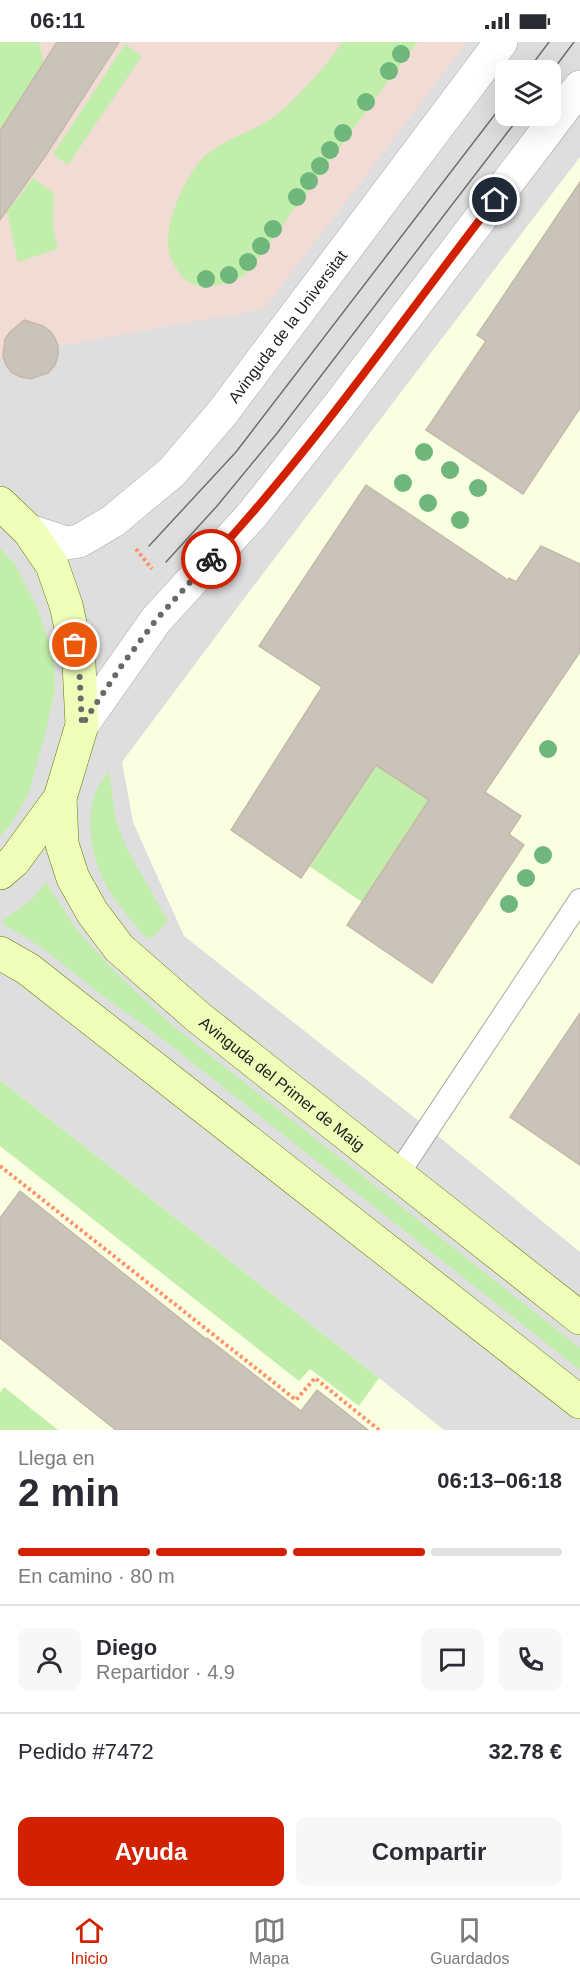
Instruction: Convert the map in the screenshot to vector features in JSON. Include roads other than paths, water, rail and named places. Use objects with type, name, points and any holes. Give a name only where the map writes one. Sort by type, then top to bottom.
[{"type":"main road","points":[[0,503],[29,531],[52,565],[66,605],[79,664],[82,725],[60,798],[14,861],[0,873]]},
{"type":"main road","name":"Avinguda del Primer de Maig","points":[[60,798],[62,844],[74,878],[92,912],[119,948],[198,1017],[580,1318]]},
{"type":"main road","points":[[0,953],[28,969],[580,1402]]},
{"type":"street","name":"Avinguda de la Universitat","points":[[29,531],[66,543],[79,541],[113,521],[172,471],[223,412],[501,42]]},
{"type":"street","points":[[82,725],[122,665],[156,620],[259,506],[339,405],[580,87]]},
{"type":"lane","points":[[399,1174],[580,900]]},
{"type":"tram line","points":[[536,60],[549,42]]},
{"type":"tram line","points":[[560,60],[574,42]]},
{"type":"tram line","points":[[149,546],[236,452],[495,114]]},
{"type":"tram line","points":[[166,562],[217,506],[278,432],[512,126]]}]
